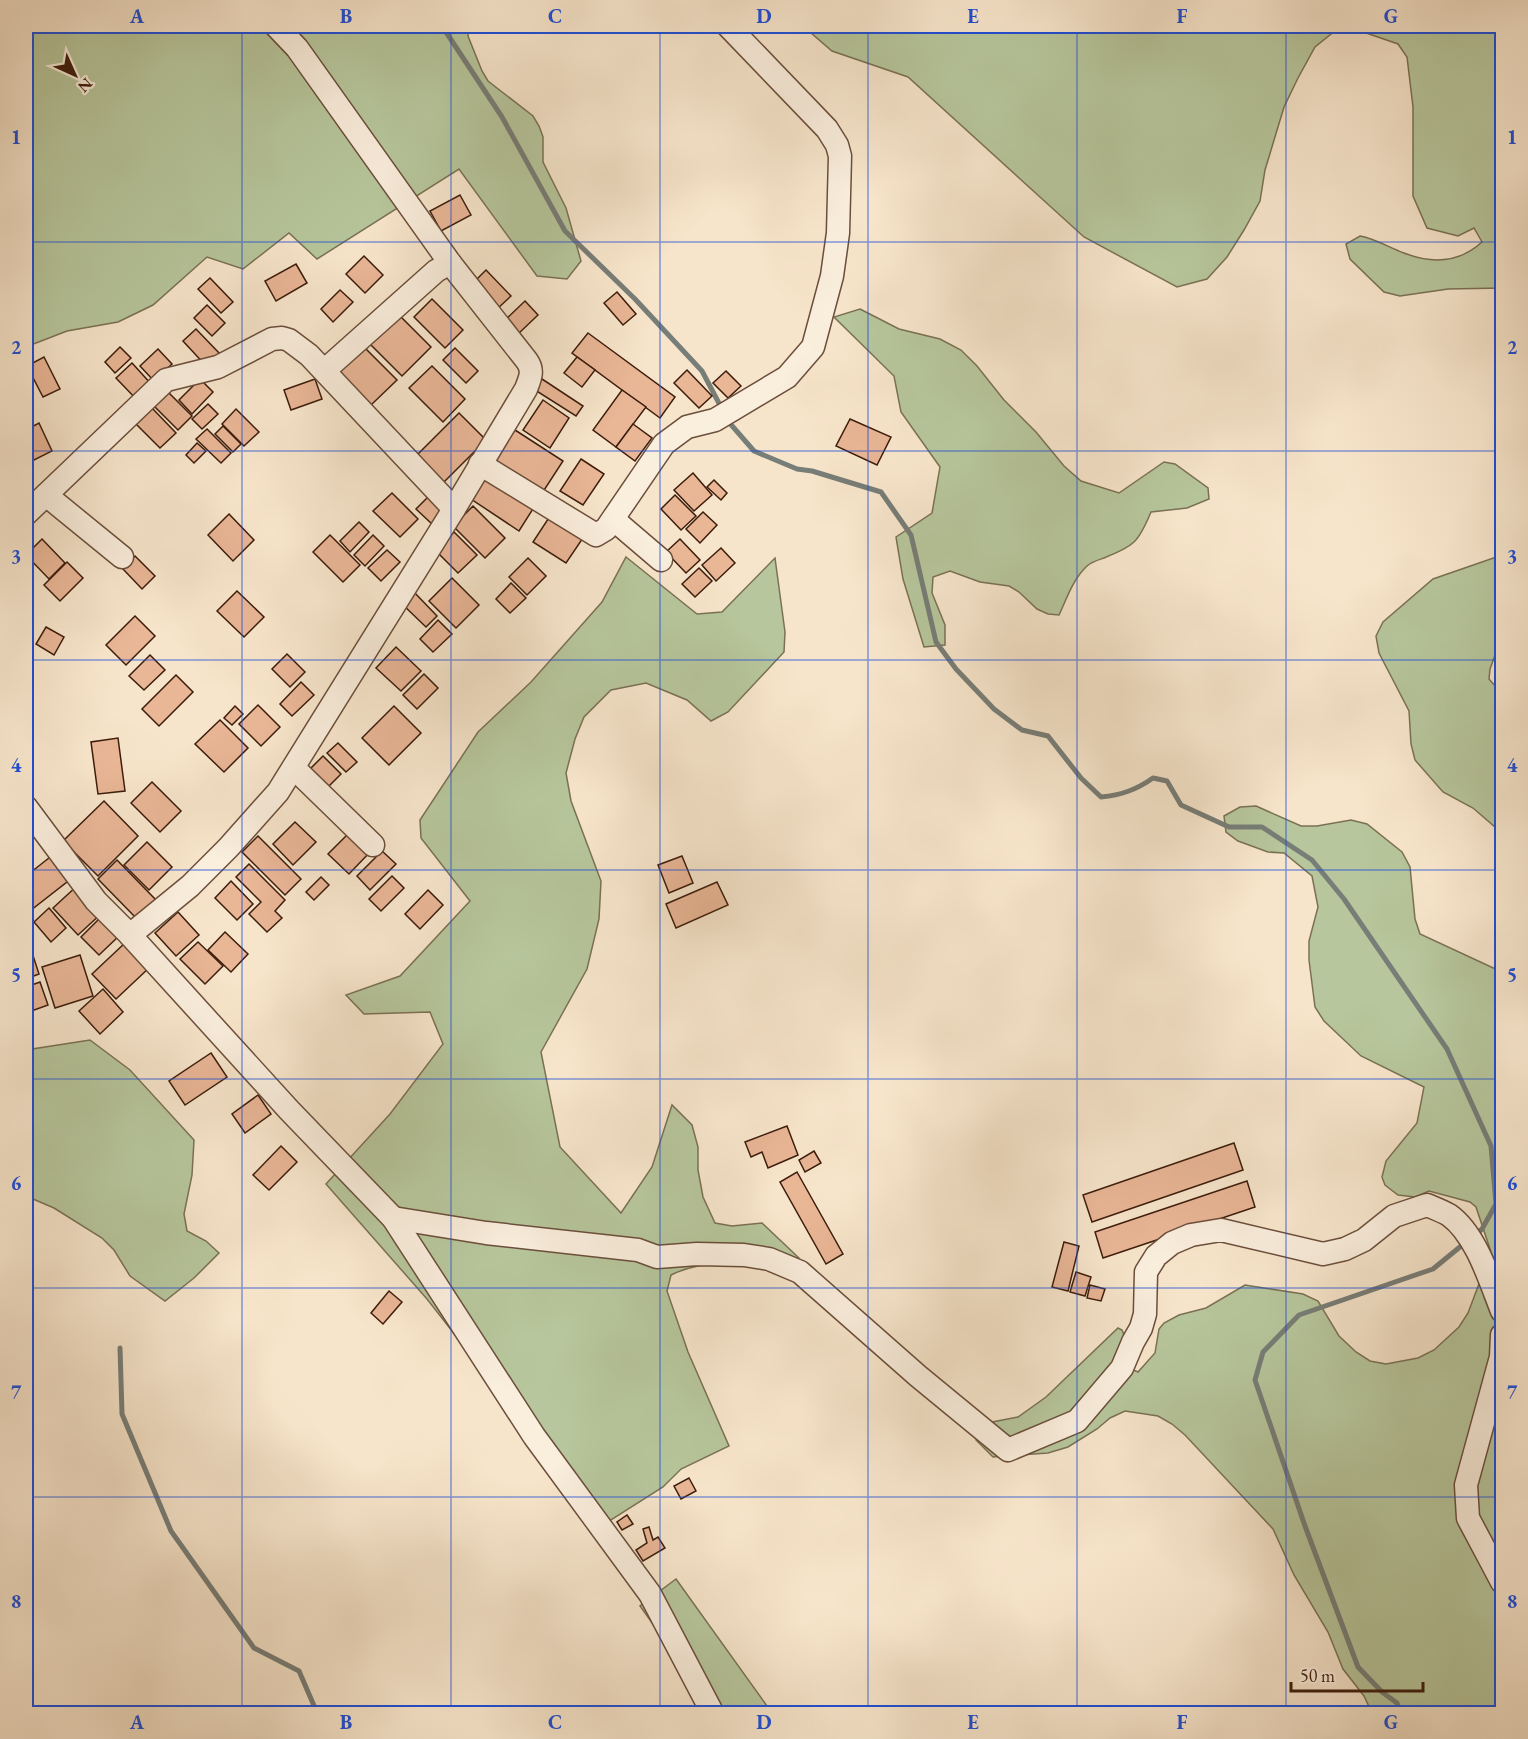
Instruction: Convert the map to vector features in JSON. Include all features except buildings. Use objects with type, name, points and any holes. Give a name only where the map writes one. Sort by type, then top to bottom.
[{"type":"street","points":[[130,935],[190,886],[278,792],[454,509],[526,389],[531,373],[531,366],[450,263],[297,48],[276,26]]},
{"type":"street","points":[[480,464],[596,535],[606,529],[664,444],[687,427],[715,420],[787,377],[813,347],[832,276],[838,233],[841,172],[837,145],[827,129],[728,26]]},
{"type":"street","points":[[325,370],[436,271],[450,263]]},
{"type":"street","points":[[26,514],[166,380],[218,367],[272,339],[282,338],[297,345],[325,370],[454,509]]},
{"type":"street","points":[[46,495],[122,557]]},
{"type":"street","points":[[613,519],[661,560]]},
{"type":"street","points":[[294,768],[373,845]]},
{"type":"street","points":[[26,807],[96,901],[130,935],[289,1110],[393,1218],[534,1437],[650,1594],[713,1713]]},
{"type":"street","points":[[393,1218],[486,1233],[638,1250],[657,1257],[697,1254],[744,1255],[769,1259],[800,1272],[918,1376],[1008,1450],[1077,1420],[1122,1368],[1142,1328],[1145,1314],[1146,1272],[1156,1256],[1172,1244],[1191,1235],[1221,1230],[1323,1254],[1345,1249],[1364,1240],[1394,1216],[1427,1205],[1449,1216],[1465,1231],[1478,1253],[1503,1311]]},
{"type":"street","points":[[1503,1335],[1501,1357],[1466,1485],[1468,1518],[1503,1582]]},
{"type":"green space","points":[[26,26],[468,26],[468,36],[488,81],[533,116],[539,126],[543,137],[543,162],[566,208],[581,261],[567,279],[537,276],[459,169],[317,259],[289,233],[243,269],[207,257],[153,305],[118,322],[67,331],[26,347]]},
{"type":"green space","points":[[803,26],[1341,26],[1315,47],[1284,107],[1265,170],[1260,201],[1244,230],[1227,257],[1207,279],[1177,287],[1084,237],[908,77],[832,51]]},
{"type":"green space","points":[[1346,26],[1502,26],[1502,288],[1448,289],[1400,296],[1384,292],[1350,259],[1346,244],[1360,236],[1414,257],[1435,260],[1455,258],[1482,242],[1474,228],[1458,236],[1427,228],[1413,196],[1413,107],[1407,57],[1398,44]]},
{"type":"green space","points":[[860,309],[899,329],[940,339],[961,350],[1064,466],[1081,481],[1119,493],[1164,462],[1175,464],[1208,488],[1209,499],[1187,508],[1151,512],[1143,530],[1134,542],[1123,550],[1090,563],[1082,571],[1059,615],[1048,614],[1037,609],[1009,586],[980,582],[950,571],[933,577],[932,593],[945,625],[945,645],[924,647],[903,579],[896,537],[932,513],[940,467],[901,412],[894,376],[834,317]]},
{"type":"green space","points":[[1502,555],[1502,636],[1490,669],[1489,679],[1502,691],[1502,833],[1473,808],[1443,792],[1415,760],[1411,744],[1409,711],[1379,653],[1376,636],[1383,622],[1433,579]]},
{"type":"green space","points":[[626,557],[697,614],[722,612],[775,558],[785,632],[784,652],[728,712],[711,721],[687,700],[646,683],[611,690],[584,717],[575,739],[566,773],[571,801],[601,881],[599,919],[587,969],[541,1052],[560,1147],[621,1213],[652,1167],[672,1105],[692,1125],[698,1147],[698,1170],[703,1197],[715,1223],[732,1226],[762,1223],[799,1258],[800,1281],[770,1267],[747,1262],[693,1267],[671,1275],[667,1291],[688,1352],[729,1446],[681,1469],[663,1487],[595,1530],[481,1368],[427,1299],[326,1184],[390,1114],[443,1044],[430,1012],[364,1014],[346,995],[400,976],[470,901],[421,838],[420,820],[478,732],[531,682],[602,602]]},
{"type":"green space","points":[[1256,806],[1301,826],[1317,826],[1351,820],[1367,824],[1402,852],[1410,867],[1415,919],[1420,934],[1502,972],[1502,1713],[1372,1713],[1364,1696],[1343,1669],[1328,1632],[1294,1575],[1273,1529],[1185,1435],[1158,1416],[1125,1411],[1110,1418],[1068,1447],[1048,1453],[993,1457],[976,1440],[987,1423],[1018,1417],[1046,1397],[1118,1328],[1122,1330],[1126,1340],[1127,1367],[1138,1372],[1155,1353],[1159,1329],[1164,1323],[1179,1315],[1206,1308],[1245,1285],[1303,1294],[1318,1301],[1339,1336],[1356,1352],[1370,1361],[1386,1364],[1418,1358],[1434,1350],[1459,1327],[1468,1313],[1491,1252],[1476,1207],[1470,1202],[1429,1191],[1415,1197],[1398,1195],[1385,1185],[1382,1177],[1386,1161],[1417,1123],[1424,1087],[1361,1056],[1324,1021],[1315,1007],[1309,941],[1318,907],[1312,876],[1284,853],[1268,852],[1238,841],[1226,832],[1224,816],[1240,807]]},
{"type":"green space","points":[[90,1040],[130,1070],[194,1140],[192,1175],[184,1214],[187,1231],[206,1241],[219,1253],[194,1278],[165,1301],[130,1276],[114,1250],[102,1238],[54,1208],[26,1196],[26,1050]]},
{"type":"green space","points":[[676,1579],[772,1713],[703,1713],[655,1627],[640,1606]]},
{"type":"waterway","points":[[442,26],[502,117],[565,231],[635,299],[702,371],[722,409]]},
{"type":"waterway","points":[[727,420],[754,451],[797,469],[812,471],[881,492],[911,535],[936,642],[956,669],[994,709],[1022,730],[1048,736],[1081,778],[1101,797],[1128,791],[1153,778],[1167,781],[1181,805],[1229,827],[1262,827],[1312,860],[1344,899],[1447,1049],[1491,1146],[1496,1204],[1482,1229],[1474,1236]]},
{"type":"waterway","points":[[1401,1714],[1397,1703],[1382,1692],[1358,1667],[1305,1526],[1255,1380],[1263,1352],[1299,1315],[1433,1269],[1466,1242]]},
{"type":"waterway","points":[[120,1348],[122,1414],[171,1531],[254,1648],[299,1671],[315,1708],[325,1714]]}]
